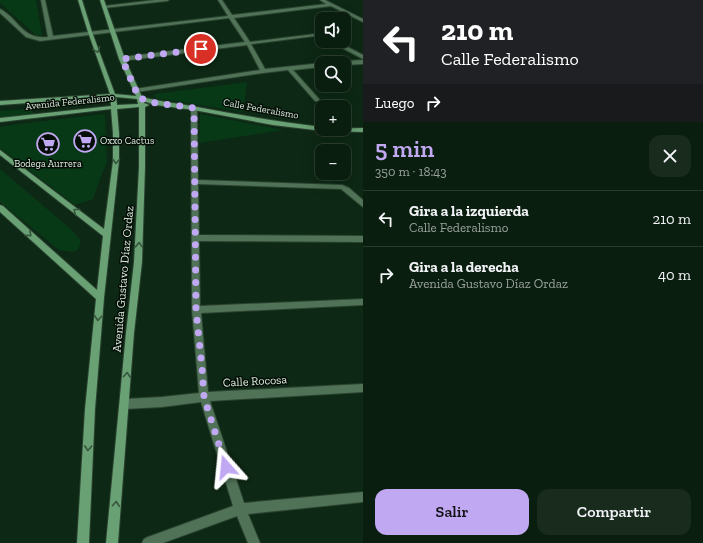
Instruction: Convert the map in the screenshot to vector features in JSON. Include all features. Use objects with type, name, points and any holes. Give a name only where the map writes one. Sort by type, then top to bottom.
[{"type":"street","points":[[42,0],[51,38]]},
{"type":"street","name":"Avenida Gustavo Díaz Ordaz","points":[[80,0],[113,94],[116,133],[116,161],[100,298],[90,409],[83,543]]},
{"type":"street","name":"Avenida Gustavo Díaz Ordaz","points":[[102,0],[122,59],[139,98],[142,167],[138,262],[130,333],[112,543]]},
{"type":"street","points":[[104,7],[167,0]]},
{"type":"street","points":[[220,0],[248,43],[263,71]]},
{"type":"street","points":[[322,0],[363,22]]},
{"type":"street","points":[[0,10],[28,36],[36,38],[51,38],[90,32],[112,31],[330,5]]},
{"type":"street","points":[[122,59],[315,34]]},
{"type":"street","points":[[346,48],[363,57]]},
{"type":"street","points":[[351,63],[363,62]]},
{"type":"street","points":[[139,98],[263,71],[315,66]]},
{"type":"street","points":[[289,68],[317,100]]},
{"type":"street","name":"Avenida Federalismo","points":[[0,103],[113,94],[139,98]]},
{"type":"street","name":"Avenida Federalismo","points":[[0,120],[114,107],[139,98]]},
{"type":"street","name":"Calle Federalismo","points":[[139,98],[156,103],[194,108],[294,126],[323,129],[363,130]]},
{"type":"street","name":"Calle Federalismo","points":[[139,98],[156,103]]},
{"type":"street","points":[[194,108],[196,310],[204,397],[240,509],[254,543]]},
{"type":"street","points":[[0,152],[107,235]]},
{"type":"street","points":[[194,182],[342,187],[363,204]]},
{"type":"street","points":[[0,208],[100,298]]},
{"type":"street","points":[[196,238],[363,239]]},
{"type":"street","points":[[196,310],[363,302]]},
{"type":"street","name":"Calle Rocosa","points":[[125,404],[162,402],[204,397],[363,388]]},
{"type":"street","points":[[148,543],[240,509],[363,497]]},
{"type":"green space","points":[[0,0],[36,0],[42,35],[37,36],[0,3]]},
{"type":"green space","points":[[247,82],[243,112],[155,98],[155,94]]},
{"type":"green space","points":[[29,109],[33,112],[33,114],[0,118],[0,111]]},
{"type":"green space","points":[[105,114],[107,163],[93,199],[75,205],[0,148],[0,127]]},
{"type":"green space","points":[[200,114],[284,130],[199,143]]},
{"type":"green space","points":[[0,169],[73,231],[81,241],[78,250],[72,252],[59,250],[0,202]]},
{"type":"place","name":"Oxxo Cactus","points":[[85,141]]},
{"type":"place","name":"Bodega Aurrera","points":[[48,144]]},
{"type":"route","points":[[201,49],[122,59],[137,90],[139,98],[156,103],[194,108],[193,145],[196,238],[196,310],[204,397],[226,467]]}]
